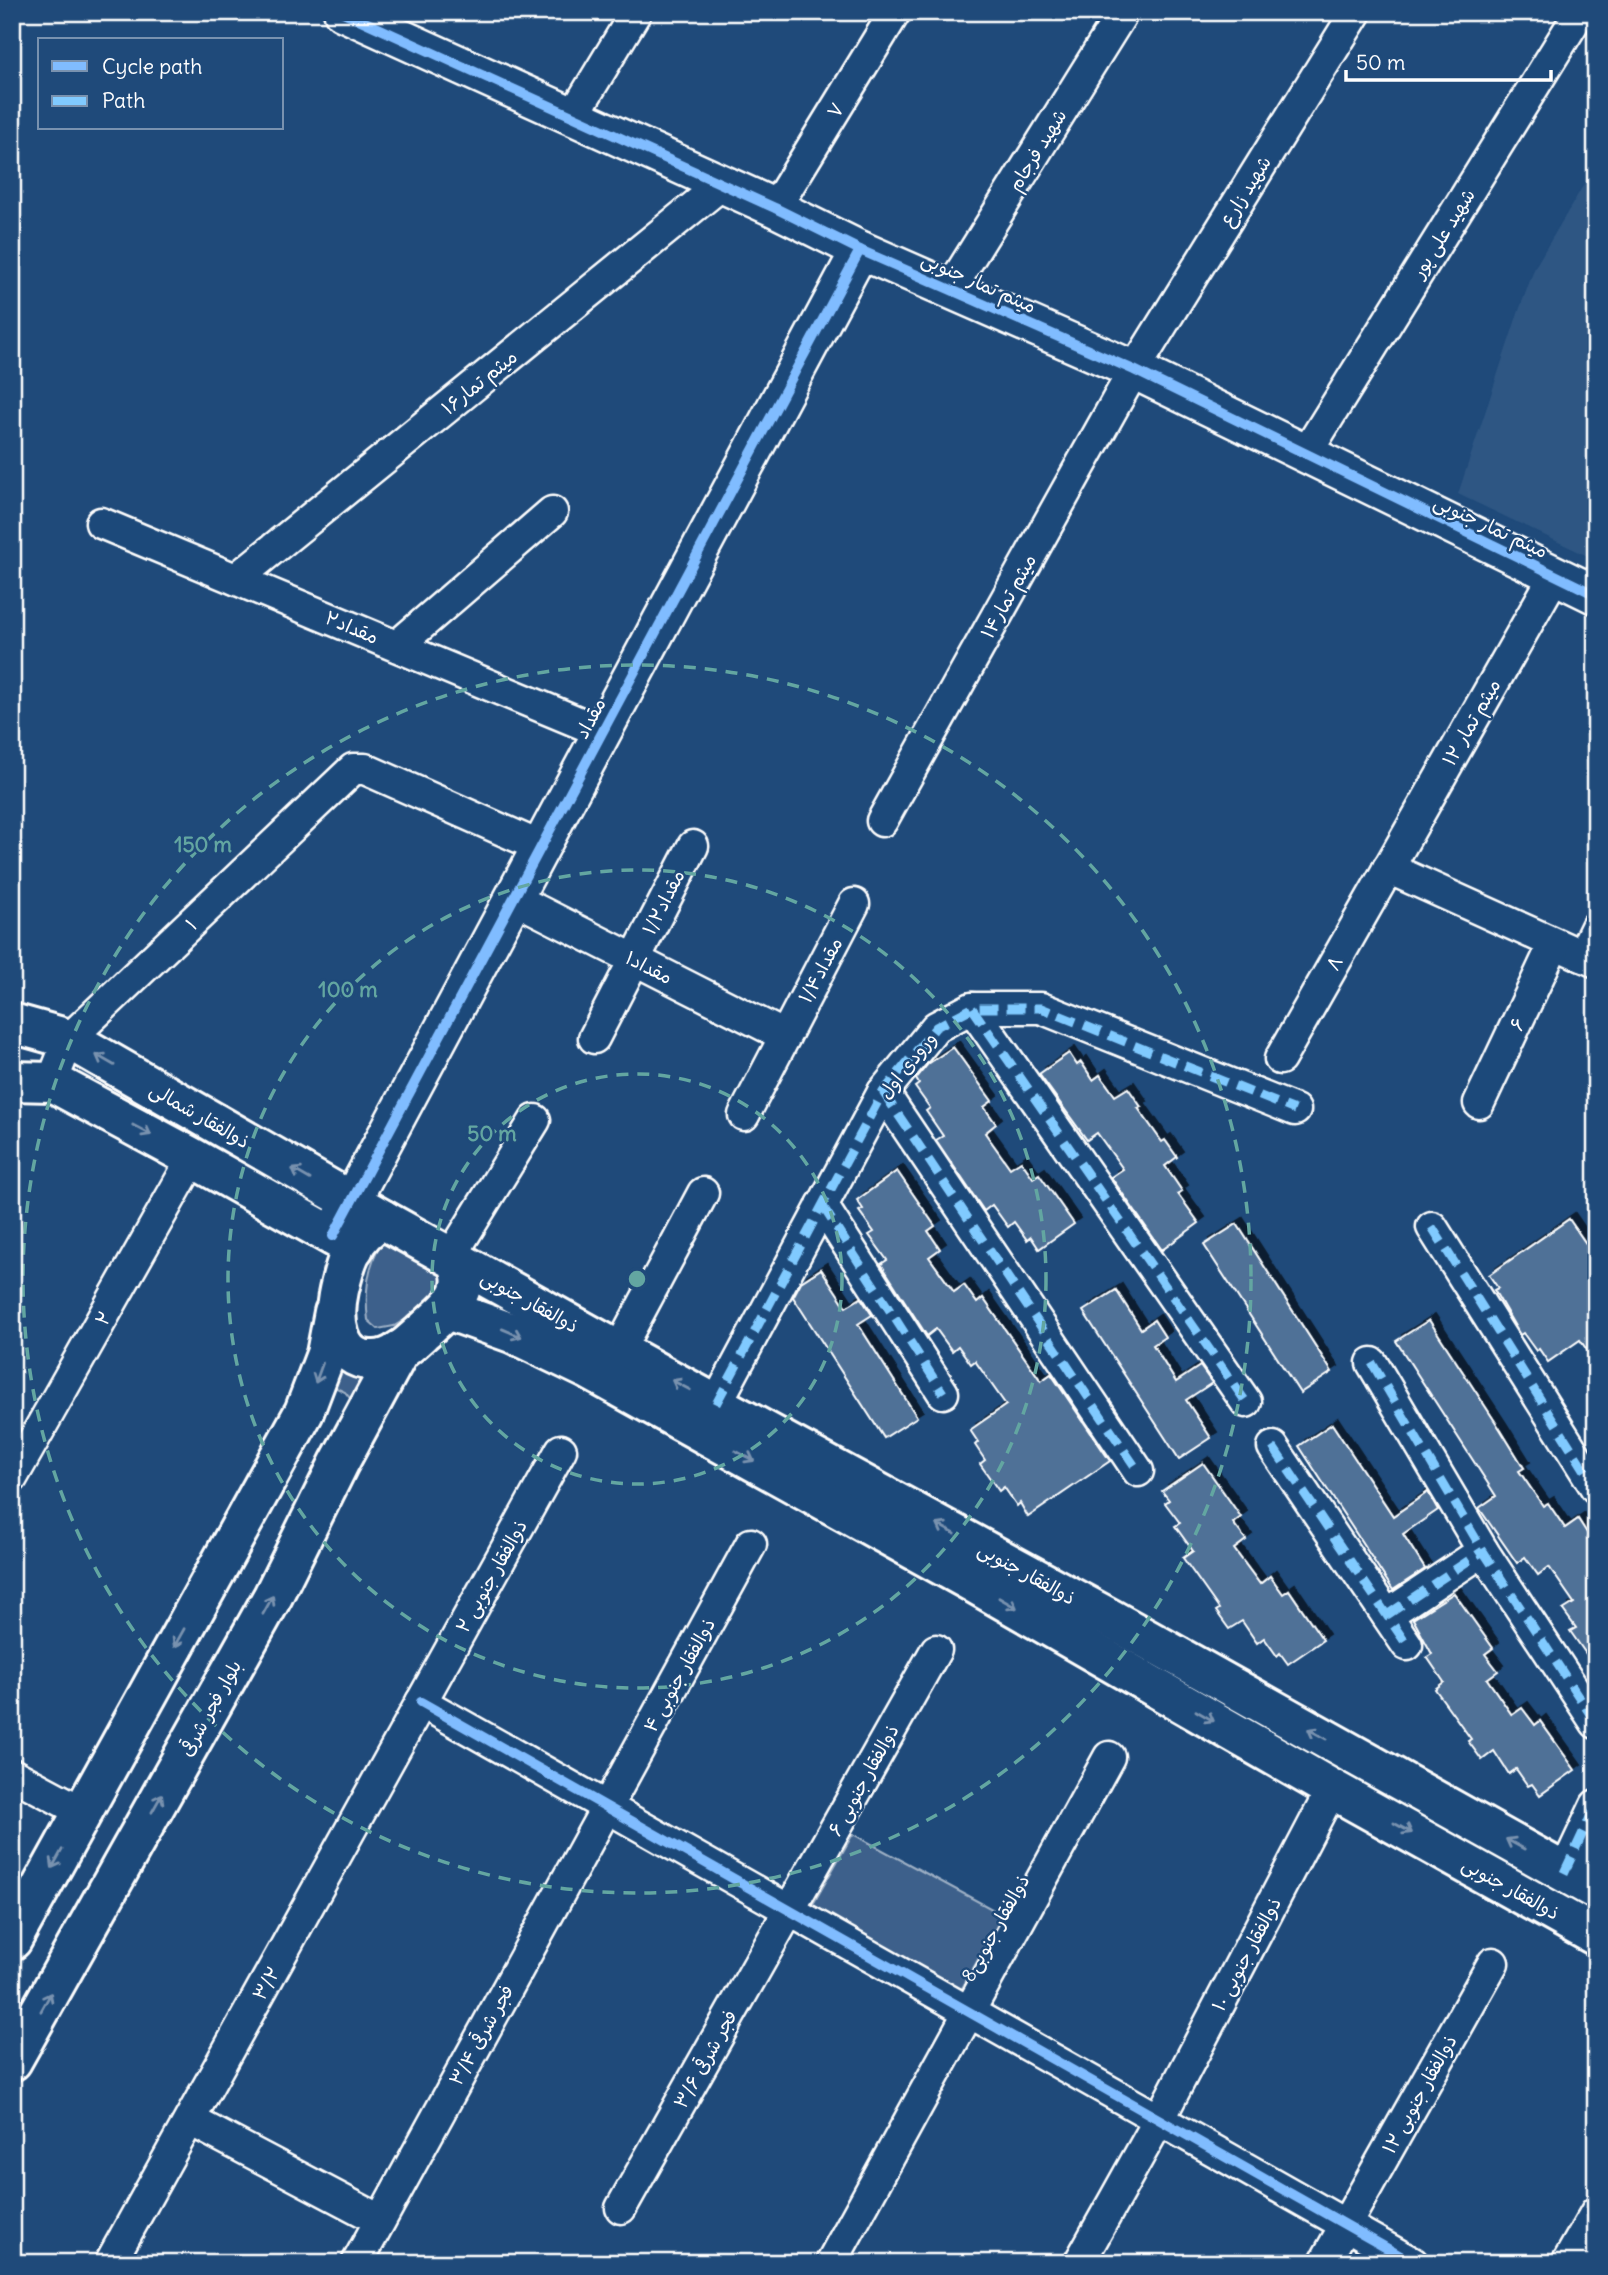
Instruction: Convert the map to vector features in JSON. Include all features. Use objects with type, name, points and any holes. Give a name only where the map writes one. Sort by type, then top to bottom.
[{"type":"main road","name":"ذوالفقار شمالی","points":[[12,1023],[69,1039],[453,1259]]},
{"type":"main road","name":"ذوالفقار شمالی","points":[[12,1081],[52,1082],[343,1242]]},
{"type":"main road","points":[[12,1940],[304,1412],[326,1354],[345,1262],[343,1242],[365,1229],[367,1211]]},
{"type":"main road","points":[[335,1306],[337,1331],[345,1348],[357,1357],[374,1360],[400,1350],[410,1345],[448,1310],[460,1291],[463,1273],[453,1259]]},
{"type":"main road","name":"ذوالفقار جنوبی","points":[[453,1259],[1111,1619],[1580,1882]]},
{"type":"main road","name":"ذوالفقار جنوبی","points":[[448,1310],[512,1333],[621,1388],[1596,1936]]},
{"type":"main road","name":"بلوار فجر شرقی","points":[[12,2061],[273,1596],[339,1463],[400,1350]]},
{"type":"main road","points":[[296,1426],[318,1410],[333,1408],[344,1415],[348,1428],[339,1463]]},
{"type":"main road","points":[[1092,1651],[1111,1619]]},
{"type":"street","name":"میثم تمار جنوبی","points":[[343,12],[775,208],[860,250],[1134,370],[1596,595]]},
{"type":"street","points":[[573,116],[636,12]]},
{"type":"street","name":"۷","points":[[775,208],[895,12]]},
{"type":"street","name":"شهید فرجام","points":[[951,288],[1123,12]]},
{"type":"street","name":"شهید زارع","points":[[1134,370],[1356,12]]},
{"type":"street","name":"شهید علی پور","points":[[1305,455],[1580,12]]},
{"type":"street","name":"میثم تمار۱۶","points":[[236,579],[722,184]]},
{"type":"street","name":"مقداد","points":[[367,1211],[513,898],[860,250]]},
{"type":"street","name":"میثم تمار۱۴","points":[[882,821],[1134,370]]},
{"type":"street","points":[[397,646],[552,512]]},
{"type":"street","name":"مقداد۲","points":[[101,523],[602,732]]},
{"type":"street","name":"میثم تمار ۱۲","points":[[1388,868],[1555,575]]},
{"type":"street","name":"۱","points":[[52,1082],[69,1039],[353,769],[365,769],[541,847]]},
{"type":"street","name":"مقداد۱/۲","points":[[594,1038],[693,846]]},
{"type":"street","points":[[1388,868],[1589,959],[1596,927]]},
{"type":"street","name":"۸","points":[[1280,1059],[1388,868]]},
{"type":"street","name":"مقداد۱","points":[[513,898],[785,1036]]},
{"type":"street","name":"مقداد۱/۴","points":[[744,1115],[854,904]]},
{"type":"street","name":"۶","points":[[1479,1103],[1554,944]]},
{"type":"street","points":[[972,1008],[1246,1402]]},
{"type":"street","name":"ورودی اول","points":[[716,1404],[883,1092],[936,1027],[972,1008],[1041,1008],[1294,1110]]},
{"type":"street","points":[[883,1092],[1138,1471]]},
{"type":"street","points":[[453,1259],[535,1120]]},
{"type":"street","name":"۲","points":[[15,1468],[193,1158]]},
{"type":"street","points":[[619,1350],[703,1193]]},
{"type":"street","points":[[822,1205],[943,1393]]},
{"type":"street","points":[[1432,1227],[1596,1488]]},
{"type":"street","points":[[1372,1363],[1483,1551],[1596,1723]]},
{"type":"street","points":[[1273,1447],[1407,1645]]},
{"type":"street","name":"۲ ذوالفقار جنوبی","points":[[421,1702],[561,1450]]},
{"type":"street","name":"۴ ذوالفقار جنوبی","points":[[606,1807],[751,1544]]},
{"type":"street","points":[[1387,1615],[1483,1551]]},
{"type":"street","name":"۶ ذوالفقار جنوبی","points":[[789,1910],[936,1650]]},
{"type":"street","points":[[421,1702],[1412,2263]]},
{"type":"street","name":"۳/۲","points":[[110,2263],[421,1702]]},
{"type":"street","name":"8ذوالفقار جنوبی","points":[[831,2263],[1109,1757]]},
{"type":"street","points":[[12,1773],[83,1812]]},
{"type":"street","name":"۱۰ ذوالفقار جنوبی","points":[[1079,2263],[1160,2120],[1332,1789]]},
{"type":"street","points":[[1580,1882],[1596,1805]]},
{"type":"street","name":"۳/۴ فجر شرقی","points":[[357,2263],[606,1807]]},
{"type":"street","name":"۳/۶ فجر شرقی","points":[[621,2208],[789,1910]]},
{"type":"street","name":"۱۲ ذوالفقار جنوبی","points":[[1324,2263],[1493,1963]]},
{"type":"street","points":[[190,2120],[380,2220]]},
{"type":"street","points":[[1567,2263],[1596,2212]]},
{"type":"shaded area","points":[[1596,164],[1596,560],[1458,494],[1535,267]]},
{"type":"shaded area","points":[[386,1235],[449,1262],[441,1298],[394,1326],[378,1329],[368,1320],[367,1286],[371,1265]]},
{"type":"shaded area","points":[[336,1352],[374,1372],[353,1402],[345,1392],[330,1385]]},
{"type":"shaded area","points":[[853,1834],[1003,1915],[961,1990],[812,1906]]},
{"type":"building","points":[[953,1047],[992,1101],[984,1107],[996,1124],[985,1133],[1010,1168],[1021,1161],[1033,1178],[1039,1174],[1074,1224],[1039,1249],[1031,1237],[1027,1240],[1014,1222],[1008,1227],[992,1205],[984,1211],[936,1140],[943,1136],[926,1111],[930,1108],[915,1087],[919,1084],[916,1079],[928,1064]]},
{"type":"building","points":[[1069,1053],[1077,1065],[1081,1062],[1093,1080],[1100,1075],[1115,1096],[1128,1088],[1141,1107],[1138,1108],[1162,1142],[1165,1140],[1177,1157],[1165,1166],[1182,1191],[1178,1194],[1199,1223],[1162,1250],[1111,1177],[1123,1169],[1097,1133],[1087,1140],[1039,1074]]},
{"type":"building","points":[[897,1171],[935,1226],[928,1231],[940,1249],[929,1257],[954,1292],[964,1285],[977,1303],[983,1298],[1041,1381],[1051,1374],[1110,1461],[1028,1517],[1020,1503],[1017,1506],[1004,1487],[999,1491],[980,1464],[985,1460],[975,1445],[978,1442],[970,1430],[1006,1405],[975,1361],[971,1364],[958,1346],[952,1351],[936,1329],[927,1336],[881,1264],[887,1260],[869,1235],[874,1232],[859,1211],[863,1209],[857,1200]]},
{"type":"building","points":[[1569,1219],[1587,1245],[1596,1239],[1596,1363],[1580,1340],[1548,1362],[1523,1333],[1520,1335],[1494,1290],[1498,1288],[1489,1275]]},
{"type":"building","points":[[1237,1224],[1332,1372],[1300,1393],[1204,1245]]},
{"type":"building","points":[[821,1269],[846,1307],[861,1298],[872,1315],[858,1324],[917,1417],[884,1438],[793,1297],[801,1282]]},
{"type":"building","points":[[1116,1290],[1141,1329],[1154,1320],[1165,1337],[1153,1345],[1176,1382],[1200,1366],[1212,1383],[1186,1400],[1211,1438],[1179,1459],[1083,1311]]},
{"type":"building","points":[[1429,1320],[1524,1468],[1519,1471],[1543,1506],[1548,1503],[1565,1528],[1578,1519],[1589,1536],[1587,1538],[1596,1551],[1596,1668],[1570,1631],[1576,1628],[1563,1610],[1574,1603],[1549,1567],[1538,1575],[1525,1557],[1517,1563],[1479,1508],[1496,1496],[1396,1341]]},
{"type":"building","points":[[1332,1424],[1393,1516],[1428,1492],[1438,1510],[1403,1534],[1425,1569],[1393,1590],[1299,1446]]},
{"type":"building","points":[[1203,1463],[1241,1517],[1233,1523],[1246,1540],[1234,1549],[1260,1584],[1270,1576],[1283,1594],[1289,1590],[1323,1640],[1288,1664],[1280,1653],[1277,1656],[1264,1638],[1257,1643],[1242,1621],[1229,1629],[1216,1611],[1219,1609],[1183,1558],[1193,1551],[1175,1526],[1180,1523],[1165,1503],[1169,1500],[1162,1491]]},
{"type":"building","points":[[1454,1593],[1493,1648],[1485,1654],[1498,1671],[1487,1679],[1512,1715],[1522,1708],[1535,1725],[1540,1721],[1575,1770],[1540,1795],[1532,1784],[1528,1786],[1516,1769],[1509,1774],[1494,1751],[1482,1760],[1468,1741],[1471,1739],[1435,1689],[1444,1682],[1427,1657],[1432,1654],[1413,1619]]},
{"type":"marked path","points":[[972,1008],[1246,1402]]},
{"type":"marked path","points":[[716,1404],[883,1092],[936,1027],[972,1008],[1041,1008],[1295,1110]]},
{"type":"marked path","points":[[883,1092],[1138,1471]]},
{"type":"marked path","points":[[822,1205],[943,1393]]},
{"type":"marked path","points":[[1432,1227],[1596,1488]]},
{"type":"marked path","points":[[1372,1363],[1483,1551],[1596,1723]]},
{"type":"marked path","points":[[1273,1447],[1407,1645]]},
{"type":"marked path","points":[[1387,1615],[1483,1551]]},
{"type":"marked path","points":[[1564,1873],[1596,1805]]},
{"type":"cycle path","points":[[343,12],[775,208],[860,250],[1134,370],[1596,595]]},
{"type":"cycle path","points":[[333,1236],[860,250]]},
{"type":"cycle path","points":[[421,1702],[1413,2263]]}]
